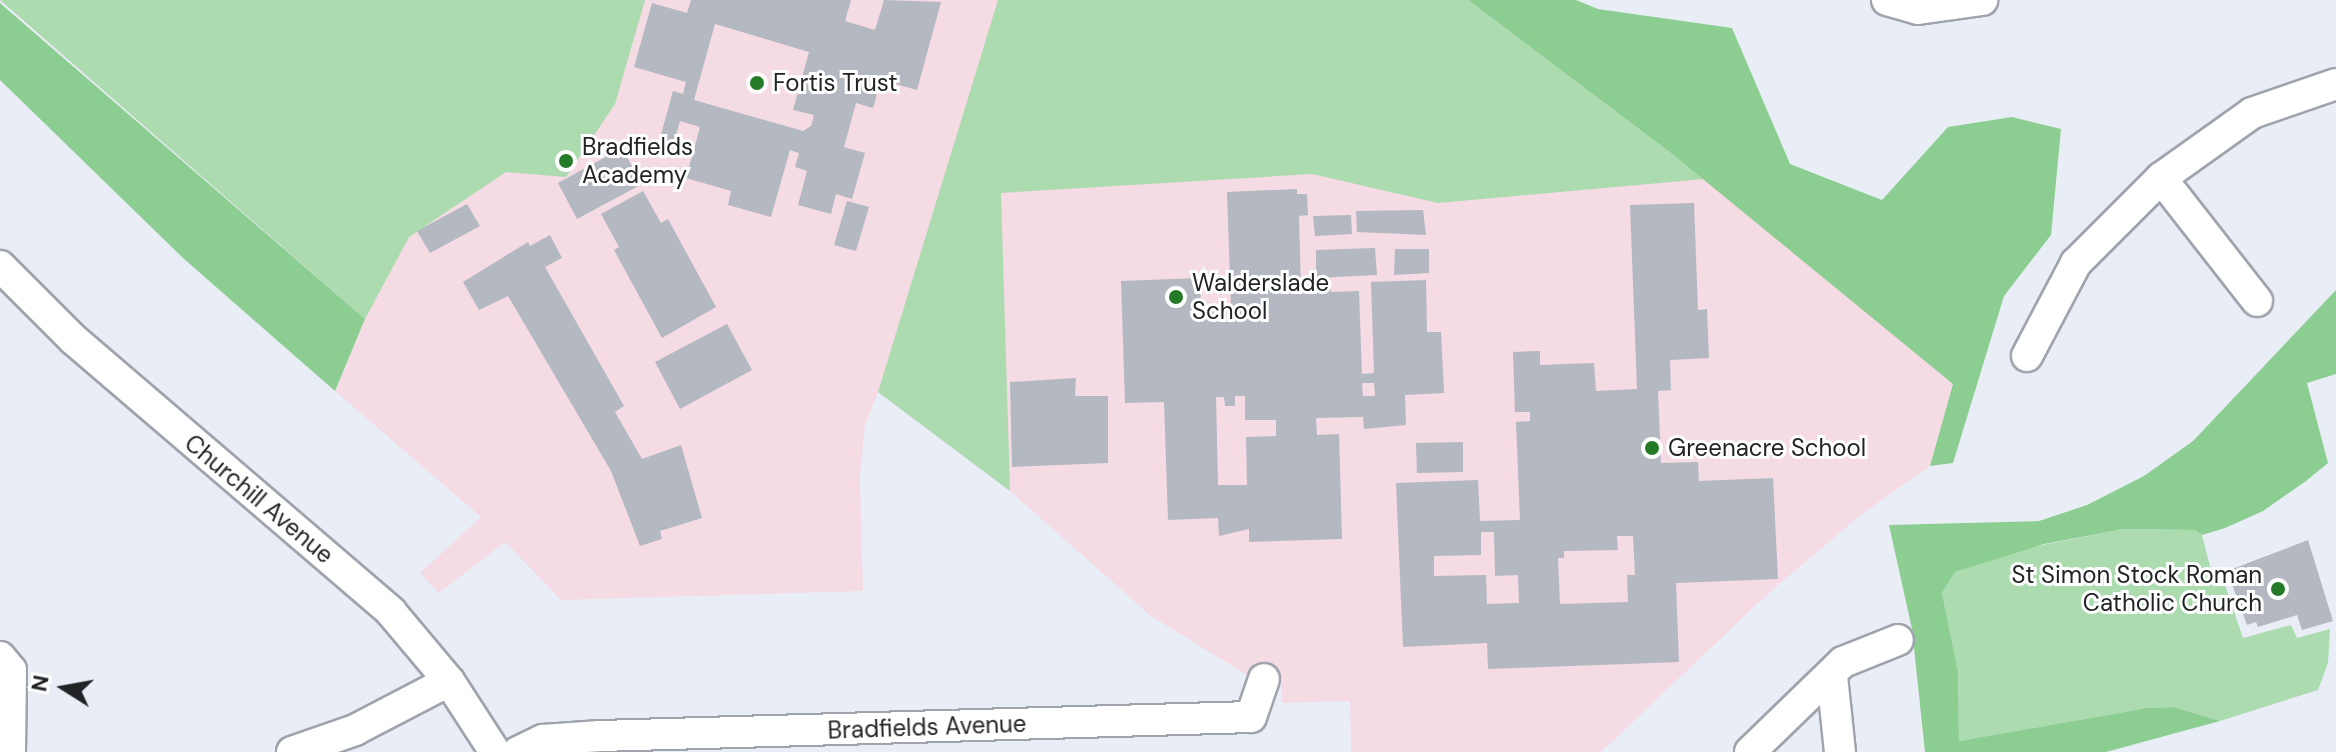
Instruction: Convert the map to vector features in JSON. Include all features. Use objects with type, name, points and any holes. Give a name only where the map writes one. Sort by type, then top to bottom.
[{"type":"street","points":[[1887,0],[1918,9],[1982,0]]},
{"type":"street","points":[[2027,356],[2076,263],[2161,178],[2252,113],[2336,84]]},
{"type":"street","points":[[2161,178],[2257,301]]},
{"type":"street","name":"Churchill Avenue","points":[[0,266],[73,339],[391,612],[449,681],[495,752]]},
{"type":"street","points":[[1750,752],[1788,709],[1832,676],[1843,662],[1898,640]]},
{"type":"street","points":[[0,657],[11,670],[10,752]]},
{"type":"street","points":[[1832,676],[1840,752]]},
{"type":"street","name":"Bradfields Avenue","points":[[518,752],[549,739],[803,742],[1251,717],[1264,679]]},
{"type":"street","points":[[292,752],[355,730],[449,681]]},
{"type":"shaded area","points":[[0,0],[1468,0],[1705,179],[1953,384],[1930,466],[1862,514],[1772,590],[1601,752],[1351,752],[1350,701],[1282,703],[1281,676],[1247,675],[1151,616],[1010,491],[878,392],[865,425],[860,477],[863,591],[561,600],[505,542],[439,593],[420,573],[481,517],[335,391],[365,319]]},
{"type":"green space","points":[[0,0],[645,0],[615,104],[566,177],[506,172],[409,237],[365,319]]},
{"type":"green space","points":[[998,0],[1468,0],[1705,179],[1438,203],[1312,174],[1001,193],[1010,491],[878,392]]},
{"type":"green space","points":[[1468,0],[1576,0],[1598,9],[1732,28],[1790,164],[1882,200],[1948,127],[2012,117],[2061,129],[2051,235],[2004,296],[1953,463],[1930,466],[1953,384],[1676,157]]},
{"type":"green space","points":[[0,3],[365,319],[335,391],[183,258],[0,80]]},
{"type":"green space","points":[[2336,290],[2336,374],[2307,383],[2328,463],[2306,481],[2263,511],[2225,528],[2202,535],[2195,530],[2124,529],[2044,544],[1955,572],[1942,593],[1958,671],[1959,741],[2147,708],[2174,707],[2220,721],[2106,752],[1925,752],[1912,629],[1889,525],[2039,521],[2087,505],[2144,476],[2193,441]]},
{"type":"green space","points":[[2124,529],[2195,530],[2202,535],[2213,578],[2222,576],[2243,638],[2291,625],[2297,638],[2330,629],[2328,663],[2318,690],[2220,721],[2174,707],[2147,708],[1959,741],[1958,671],[1942,593],[1955,572],[2016,550]]},
{"type":"building","points":[[691,0],[851,0],[845,21],[875,30],[884,0],[941,2],[917,90],[881,80],[873,108],[856,103],[844,147],[865,153],[852,199],[836,194],[831,214],[798,205],[807,171],[795,167],[799,153],[790,150],[771,217],[728,205],[731,191],[686,178],[700,127],[680,121],[673,146],[659,142],[673,91],[683,94],[686,82],[634,67],[652,3],[687,13]],"holes":[[[715,24],[809,52],[793,110],[814,115],[811,126],[803,131],[694,100]]]},
{"type":"building","points":[[622,148],[642,184],[577,219],[558,183]]},
{"type":"building","points":[[1297,189],[1297,194],[1307,194],[1308,215],[1299,216],[1301,293],[1311,292],[1311,285],[1330,284],[1331,292],[1359,291],[1362,374],[1374,373],[1371,282],[1426,280],[1427,332],[1441,332],[1444,393],[1405,395],[1406,425],[1364,429],[1363,417],[1316,418],[1317,435],[1339,434],[1342,539],[1249,542],[1249,529],[1219,536],[1218,518],[1168,520],[1164,402],[1125,403],[1121,281],[1200,278],[1201,306],[1231,305],[1227,192]],"holes":[[[1362,383],[1374,383],[1375,396],[1363,396]],[[1235,396],[1245,396],[1245,420],[1276,420],[1276,436],[1246,437],[1247,485],[1218,485],[1216,397],[1224,397],[1225,406],[1235,406]]]},
{"type":"building","points":[[643,191],[661,223],[668,219],[716,307],[662,338],[614,250],[619,247],[601,214]]},
{"type":"building","points":[[847,201],[869,207],[856,251],[834,245]]},
{"type":"building","points":[[1694,203],[1698,310],[1707,309],[1709,358],[1670,360],[1671,390],[1658,391],[1661,463],[1698,462],[1699,481],[1773,478],[1778,579],[1676,583],[1679,662],[1488,669],[1487,643],[1403,647],[1396,483],[1478,480],[1480,521],[1520,520],[1516,422],[1530,421],[1530,412],[1515,412],[1513,352],[1540,351],[1540,365],[1594,363],[1596,391],[1637,389],[1630,205]],"holes":[[[1481,532],[1494,532],[1495,576],[1518,575],[1519,603],[1487,604],[1486,575],[1434,576],[1434,556],[1481,555]],[[1617,536],[1633,536],[1635,575],[1627,575],[1628,602],[1560,604],[1558,558],[1564,558],[1564,551],[1618,550]]]},
{"type":"building","points":[[467,204],[480,226],[430,253],[417,231]]},
{"type":"building","points":[[1423,210],[1426,235],[1357,232],[1356,211]]},
{"type":"building","points":[[1351,215],[1352,234],[1315,236],[1313,216]]},
{"type":"building","points":[[550,235],[562,258],[545,267],[624,406],[615,412],[642,459],[681,445],[702,518],[660,531],[662,539],[640,546],[611,471],[508,296],[479,310],[463,282],[528,242],[530,246]]},
{"type":"building","points":[[1375,248],[1377,275],[1316,278],[1316,250]]},
{"type":"building","points":[[1395,249],[1429,249],[1429,273],[1394,275]]},
{"type":"building","points":[[727,324],[752,370],[680,409],[655,362]]},
{"type":"building","points":[[1076,378],[1075,396],[1108,396],[1108,463],[1012,467],[1010,382]]},
{"type":"building","points":[[1463,442],[1463,472],[1417,473],[1416,443]]},
{"type":"building","name":"St Simon Stock Roman Catholic Church","points":[[2308,540],[2333,621],[2302,630],[2297,615],[2258,627],[2256,622],[2247,625],[2227,571]]},
{"type":"place","name":"Fortis Trust","points":[[757,83]]},
{"type":"place","name":"Bradfields Academy","points":[[566,161]]},
{"type":"place","name":"Walderslade School","points":[[1176,297]]},
{"type":"place","name":"Greenacre School","points":[[1652,448]]},
{"type":"place","name":"St Simon Stock Roman Catholic Church","points":[[2278,589]]}]
